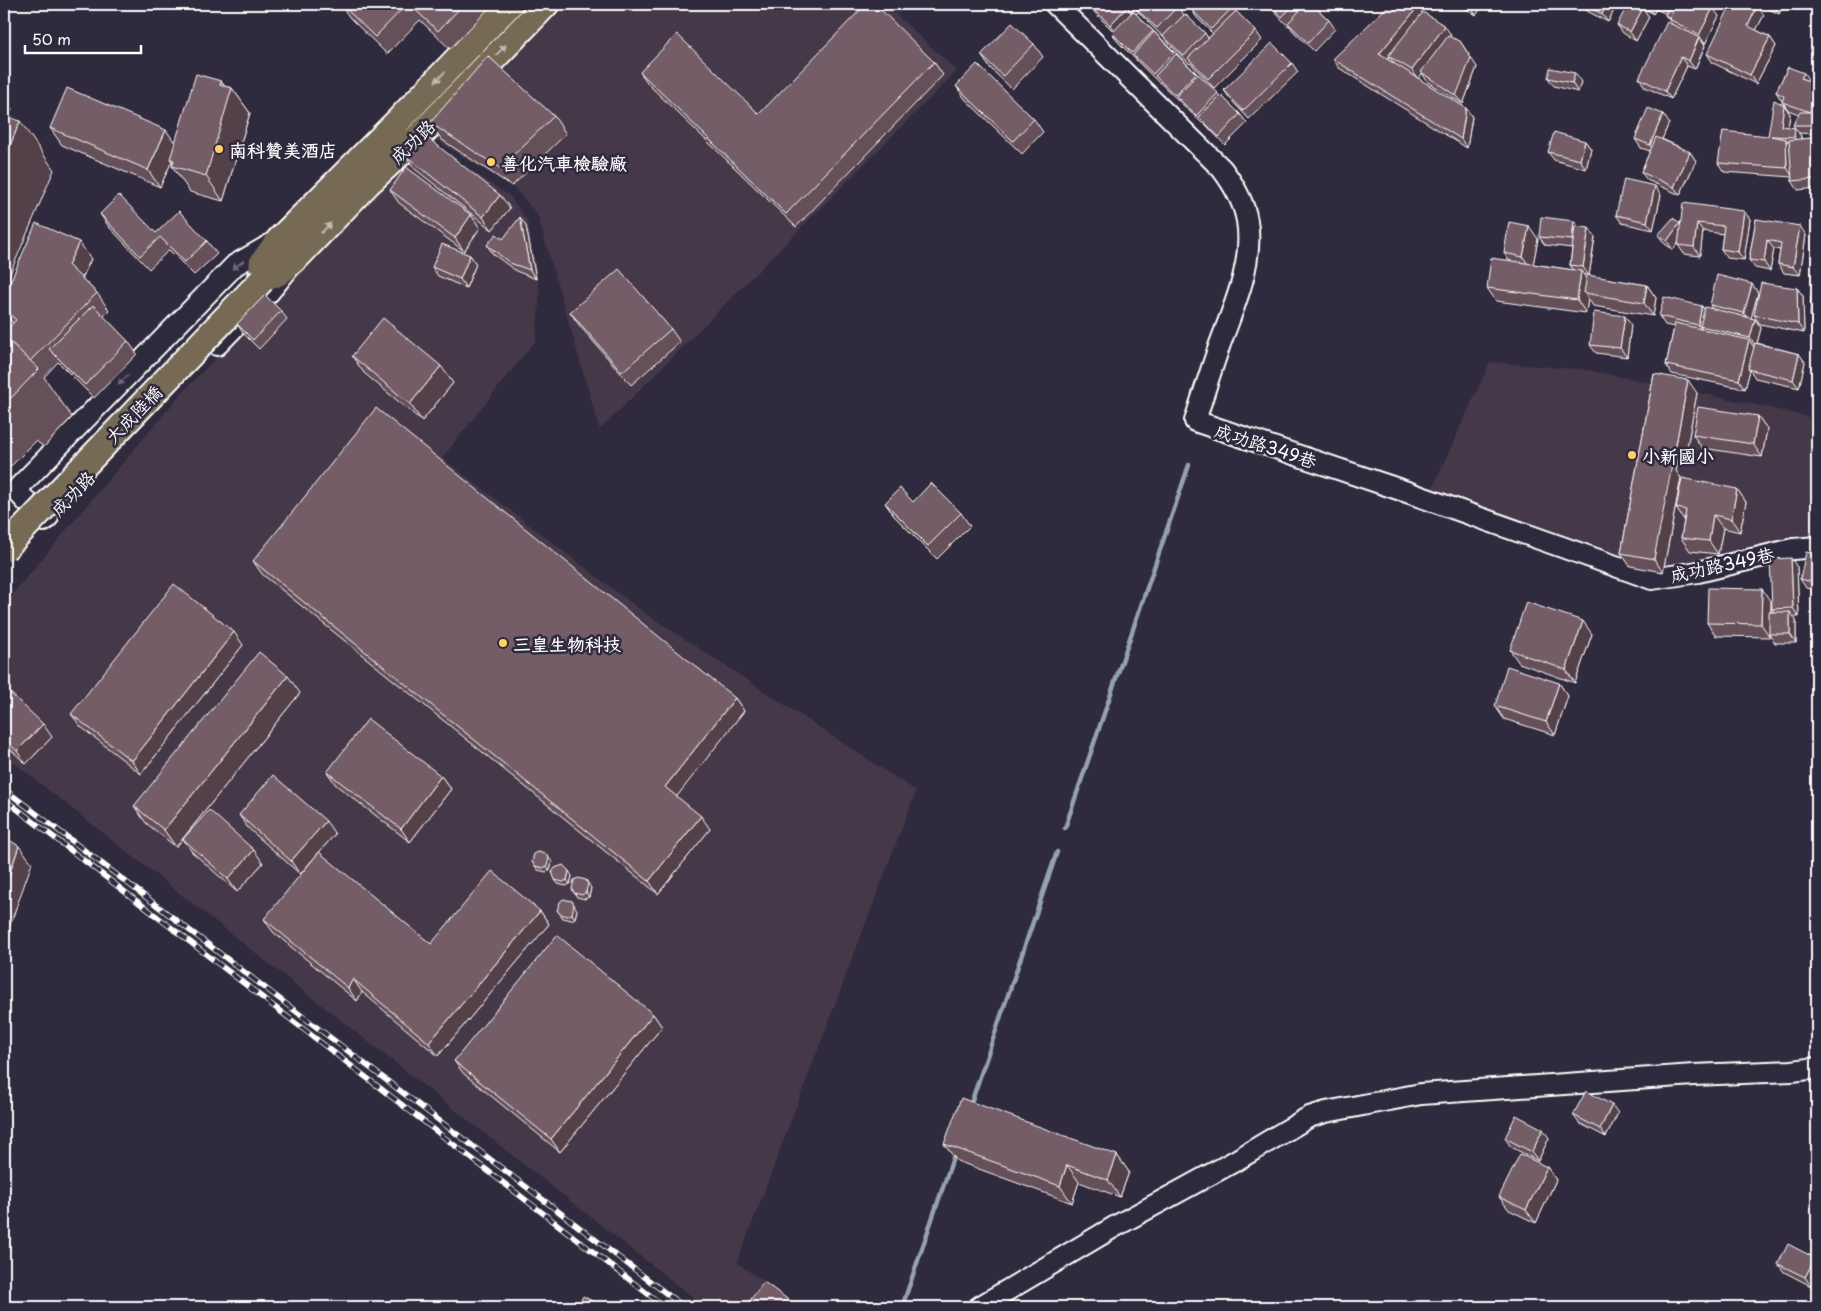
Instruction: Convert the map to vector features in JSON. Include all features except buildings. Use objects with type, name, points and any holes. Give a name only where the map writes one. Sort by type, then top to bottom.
[{"type":"main road","name":"成功路","points":[[510,4],[397,122],[279,240],[262,263],[262,280],[279,273],[298,256],[368,183],[420,135],[546,4]]},
{"type":"main road","name":"大成陸橋","points":[[4,549],[262,280]]},
{"type":"street","name":"成功路349巷","points":[[1055,4],[1222,169],[1233,184],[1241,201],[1247,221],[1247,258],[1233,308],[1195,421],[1410,493],[1652,579],[1698,572],[1793,549],[1817,547]]},
{"type":"street","name":"成功路","points":[[279,240],[236,265],[16,490],[44,521],[270,290],[298,256]]},
{"type":"street","points":[[979,1307],[1114,1227],[1235,1162],[1309,1117],[1326,1112],[1420,1094],[1817,1068]]},
{"type":"shaded area","points":[[562,4],[885,4],[957,71],[600,430],[537,214],[515,189],[431,137]]},
{"type":"shaded area","points":[[424,141],[510,196],[528,222],[540,292],[536,340],[442,458],[639,609],[916,791],[737,1263],[802,1307],[705,1307],[4,755],[4,604],[180,395]]},
{"type":"shaded area","name":"小新國小","points":[[1490,362],[1588,370],[1817,419],[1817,539],[1758,544],[1679,571],[1653,574],[1431,491]]},
{"type":"waterway","points":[[1065,828],[1189,465]]},
{"type":"waterway","points":[[970,1106],[1057,852]]},
{"type":"waterway","points":[[902,1307],[955,1152]]},
{"type":"railway","points":[[4,789],[684,1307]]},
{"type":"railway","points":[[4,799],[665,1307]]},
{"type":"place","name":"南科贊美酒店","points":[[219,149]]},
{"type":"place","name":"善化汽車檢驗廠","points":[[491,162]]},
{"type":"place","name":"小新國小","points":[[1632,455]]},
{"type":"place","name":"三皇生物科技","points":[[503,643]]}]
